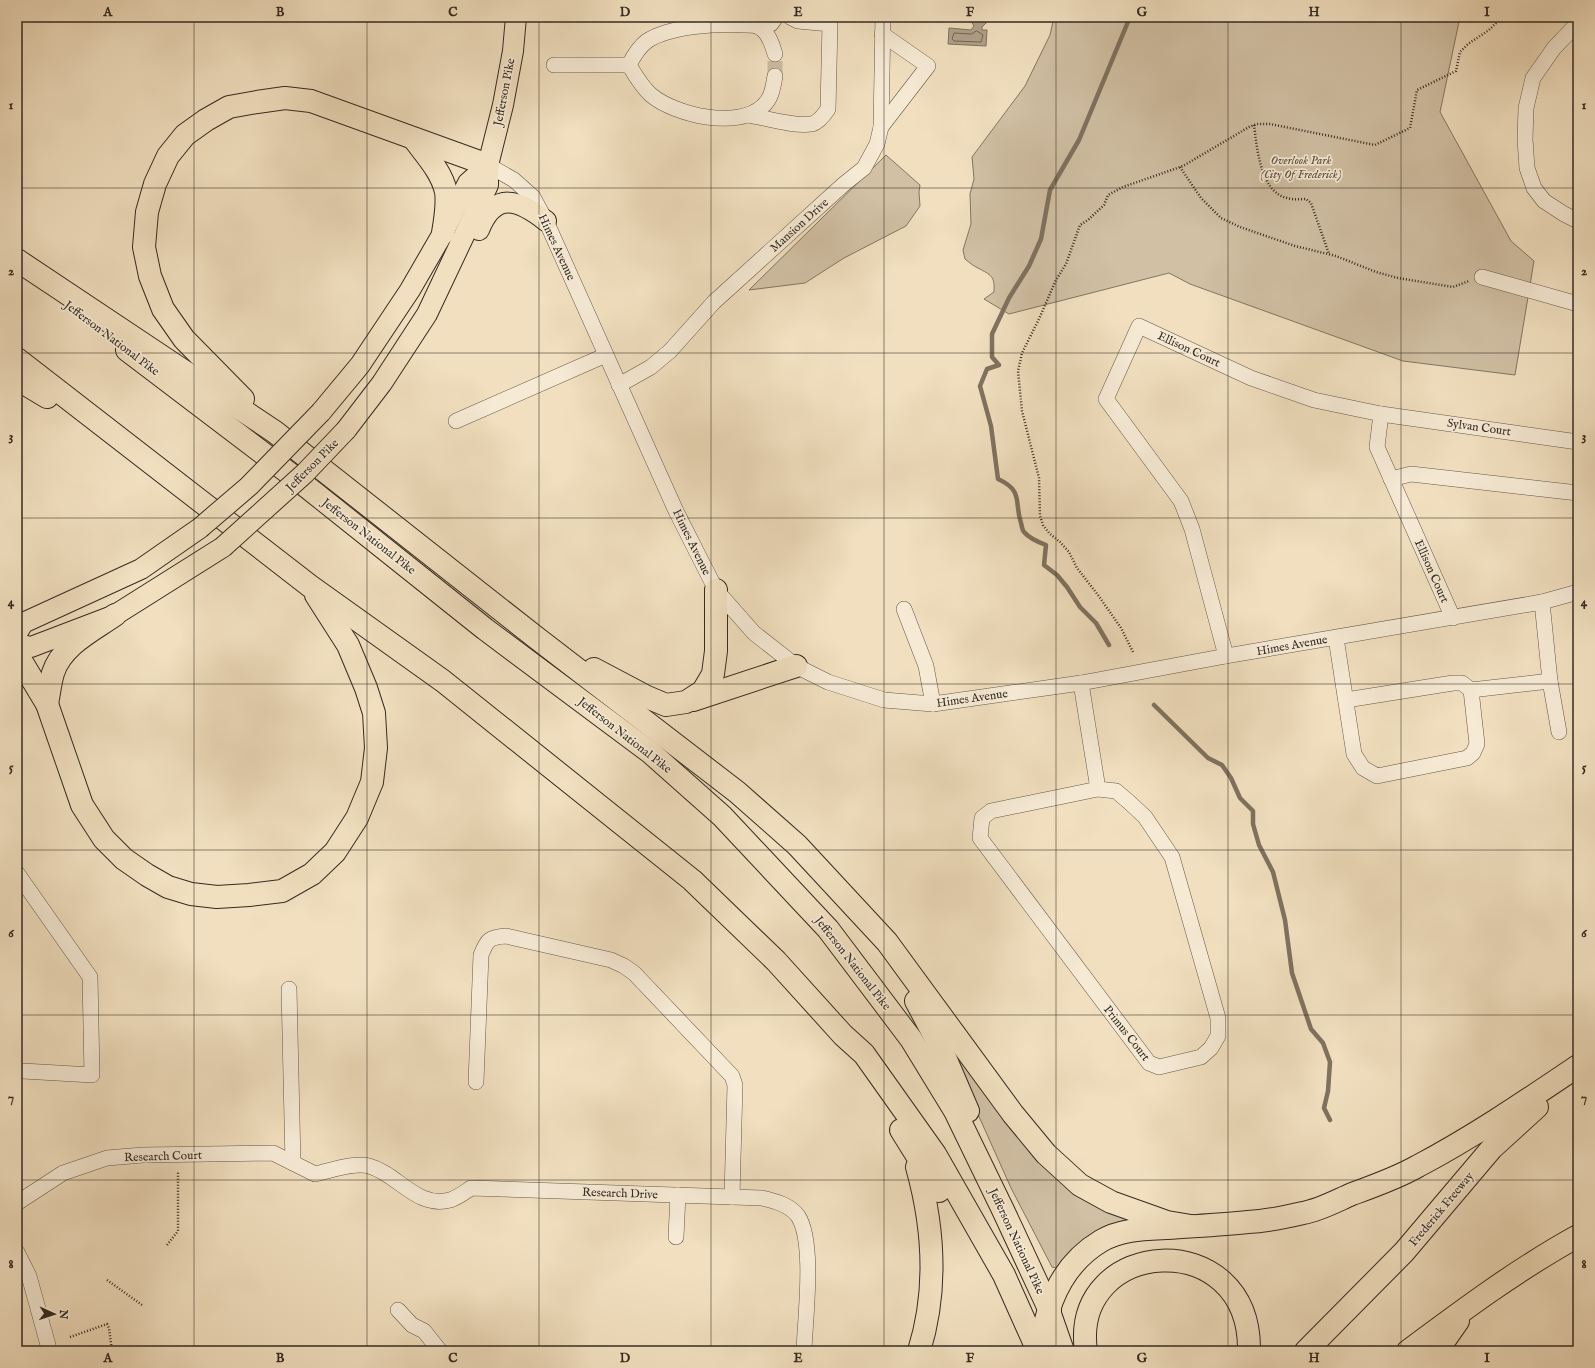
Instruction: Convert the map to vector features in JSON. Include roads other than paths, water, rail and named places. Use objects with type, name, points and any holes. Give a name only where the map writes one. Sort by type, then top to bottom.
[{"type":"highway","points":[[275,432],[184,339],[163,309],[150,276],[144,248],[147,212],[155,184],[168,156],[185,135],[206,120],[229,107],[285,98],[311,101],[488,165]]},
{"type":"highway","points":[[414,139],[438,174],[446,192],[446,210],[443,233]]},
{"type":"highway","points":[[17,260],[275,432],[538,639],[737,792],[797,845],[887,942],[1013,1114],[1046,1154],[1080,1185],[1111,1202],[1167,1222],[1191,1226]]},
{"type":"highway","name":"Jefferson National Pike","points":[[17,266],[302,483],[485,629],[651,753],[722,816],[828,929],[911,1039],[955,1111],[1050,1311]]},
{"type":"highway","points":[[17,359],[310,586],[443,681],[692,880],[776,961],[844,1035],[864,1054],[905,1109],[935,1154],[1004,1275],[1038,1351]]},
{"type":"highway","points":[[17,379],[133,450]]},
{"type":"highway","points":[[17,654],[48,704],[82,805],[104,839],[124,859],[168,887],[191,894],[217,897],[249,896],[282,890],[312,874],[335,852],[354,824],[372,782],[376,748],[374,713],[366,688],[348,645],[310,586]]},
{"type":"highway","points":[[686,702],[703,690],[713,674],[716,651],[716,590]]},
{"type":"highway","points":[[48,704],[53,672],[62,655],[72,645],[114,615]]},
{"type":"highway","points":[[538,639],[647,697],[666,705],[686,702],[796,666]]},
{"type":"highway","points":[[887,942],[941,1048],[966,1107],[1003,1210]]},
{"type":"highway","points":[[844,1035],[854,1059],[911,1145],[973,1249],[998,1295],[1024,1351]]},
{"type":"highway","points":[[1041,1351],[1043,1330],[1057,1288],[1064,1275],[1086,1250],[1102,1240],[1119,1233],[1141,1229],[1250,1222],[1305,1213],[1384,1182],[1417,1167],[1499,1119],[1578,1066]]},
{"type":"highway","name":"Frederick Freeway","points":[[1306,1351],[1404,1252],[1492,1148],[1578,1069]]},
{"type":"highway","points":[[911,1145],[927,1206],[932,1256],[931,1299],[919,1351]]},
{"type":"highway","points":[[1408,1351],[1467,1307],[1548,1253],[1578,1236]]},
{"type":"highway","points":[[1086,1351],[1084,1334],[1085,1323],[1091,1306],[1101,1291],[1114,1278],[1129,1268],[1146,1262],[1164,1260],[1182,1261],[1199,1266],[1214,1275],[1228,1287],[1239,1301],[1246,1318],[1250,1336],[1249,1351]]},
{"type":"highway","points":[[1437,1351],[1467,1307]]},
{"type":"main road","name":"Jefferson Pike","points":[[17,644],[31,647],[114,615],[223,547],[304,474],[346,430],[382,383],[427,314],[488,185],[488,165],[503,105],[513,51],[516,17]]},
{"type":"main road","points":[[17,633],[23,623],[141,569],[200,528],[249,486],[321,412],[360,365],[410,290],[443,233],[468,183],[488,165]]},
{"type":"main road","points":[[427,314],[440,308],[448,299],[467,262],[482,224],[491,210],[497,205],[507,202],[517,203],[530,209],[546,220]]},
{"type":"main road","name":"Jefferson National Pike","points":[[1050,1311],[1064,1351]]},
{"type":"street","points":[[629,65],[635,53],[647,41],[670,31],[701,26],[735,24],[757,26],[771,24],[776,17]]},
{"type":"street","points":[[749,115],[798,124],[813,124],[822,118],[828,109],[830,24],[798,21],[790,17]]},
{"type":"street","name":"Mansion Drive","points":[[619,385],[651,367],[665,355],[714,302],[844,184],[864,168],[878,144],[880,126],[883,17]]},
{"type":"street","points":[[1578,23],[1554,48],[1533,78],[1526,108],[1525,140],[1527,168],[1534,188],[1544,201],[1578,221]]},
{"type":"street","points":[[757,26],[768,36],[775,54]]},
{"type":"street","points":[[880,126],[928,66],[882,34]]},
{"type":"street","points":[[554,65],[629,65]]},
{"type":"street","points":[[629,65],[651,95],[689,114],[720,118],[740,118],[749,115],[763,106],[771,94],[774,76]]},
{"type":"street","name":"Himes Avenue","points":[[488,165],[514,180],[533,198],[546,220],[676,511],[716,590],[754,633],[796,666],[828,682],[884,700],[933,704],[1081,683],[1226,656],[1542,602],[1578,592]]},
{"type":"street","points":[[1482,277],[1578,304]]},
{"type":"street","name":"Ellison Court","points":[[1226,656],[1192,528],[1181,501],[1106,399],[1139,326],[1251,378],[1314,400],[1381,414],[1377,447],[1453,618]]},
{"type":"street","points":[[456,421],[606,355]]},
{"type":"street","name":"Sylvan Court","points":[[1381,414],[1578,442]]},
{"type":"street","points":[[1391,479],[1411,474],[1578,493]]},
{"type":"street","points":[[1542,602],[1550,681],[1559,732]]},
{"type":"street","points":[[904,609],[926,666],[933,704]]},
{"type":"street","points":[[1336,638],[1354,754],[1363,768],[1376,776],[1467,758],[1474,752],[1477,744],[1471,690]]},
{"type":"street","points":[[1346,700],[1453,683],[1462,683],[1471,690],[1550,681]]},
{"type":"street","points":[[1081,683],[1098,789]]},
{"type":"street","name":"Primus Court","points":[[1098,789],[1116,792],[1129,802],[1145,817],[1172,857],[1218,1018],[1218,1036],[1211,1048],[1201,1056],[1160,1067],[1149,1063],[980,838],[982,818],[991,811],[1098,789]]},
{"type":"street","points":[[17,873],[90,977],[92,1074],[23,1071]]},
{"type":"street","points":[[476,1082],[481,955],[486,943],[494,936],[506,936],[611,960],[634,973],[732,1076],[735,1085],[732,1197]]},
{"type":"street","points":[[290,989],[293,1163]]},
{"type":"street","name":"Research Court","points":[[17,1203],[63,1173],[107,1158],[143,1155],[274,1153],[315,1174]]},
{"type":"street","name":"Research Drive","points":[[315,1174],[348,1167],[368,1166],[384,1172],[422,1198],[438,1201],[450,1200],[472,1188],[762,1198],[776,1201],[787,1207],[797,1216],[803,1228],[807,1244],[807,1288],[804,1351]]},
{"type":"street","points":[[676,1237],[678,1195]]},
{"type":"street","points":[[17,1252],[29,1276],[49,1351]]},
{"type":"street","points":[[398,1310],[412,1325],[424,1331],[440,1351]]},
{"type":"water","points":[[972,17],[987,17],[987,22],[982,27],[982,30],[987,30],[986,46],[948,44],[949,28],[971,30],[974,26],[971,21]]},
{"type":"waterway","points":[[1109,645],[1096,623],[1080,607],[1067,587],[1057,575],[1044,565],[1046,545],[1031,538],[1023,530],[1015,493],[1006,483],[998,479],[991,426],[980,386],[987,369],[999,365],[992,357],[992,334],[1009,298],[1029,266],[1041,239],[1050,190],[1079,140],[1130,17]]},
{"type":"waterway","points":[[1154,705],[1208,758],[1222,765],[1231,778],[1240,798],[1253,811],[1253,824],[1259,845],[1273,872],[1285,920],[1292,973],[1311,1029],[1323,1043],[1330,1062],[1328,1091],[1324,1108],[1330,1120]]},
{"type":"tunnel","points":[[775,54],[775,76]]},
{"type":"park label","name":"Overlook Park (City Of Frederick)","points":[[1301,167]]}]
